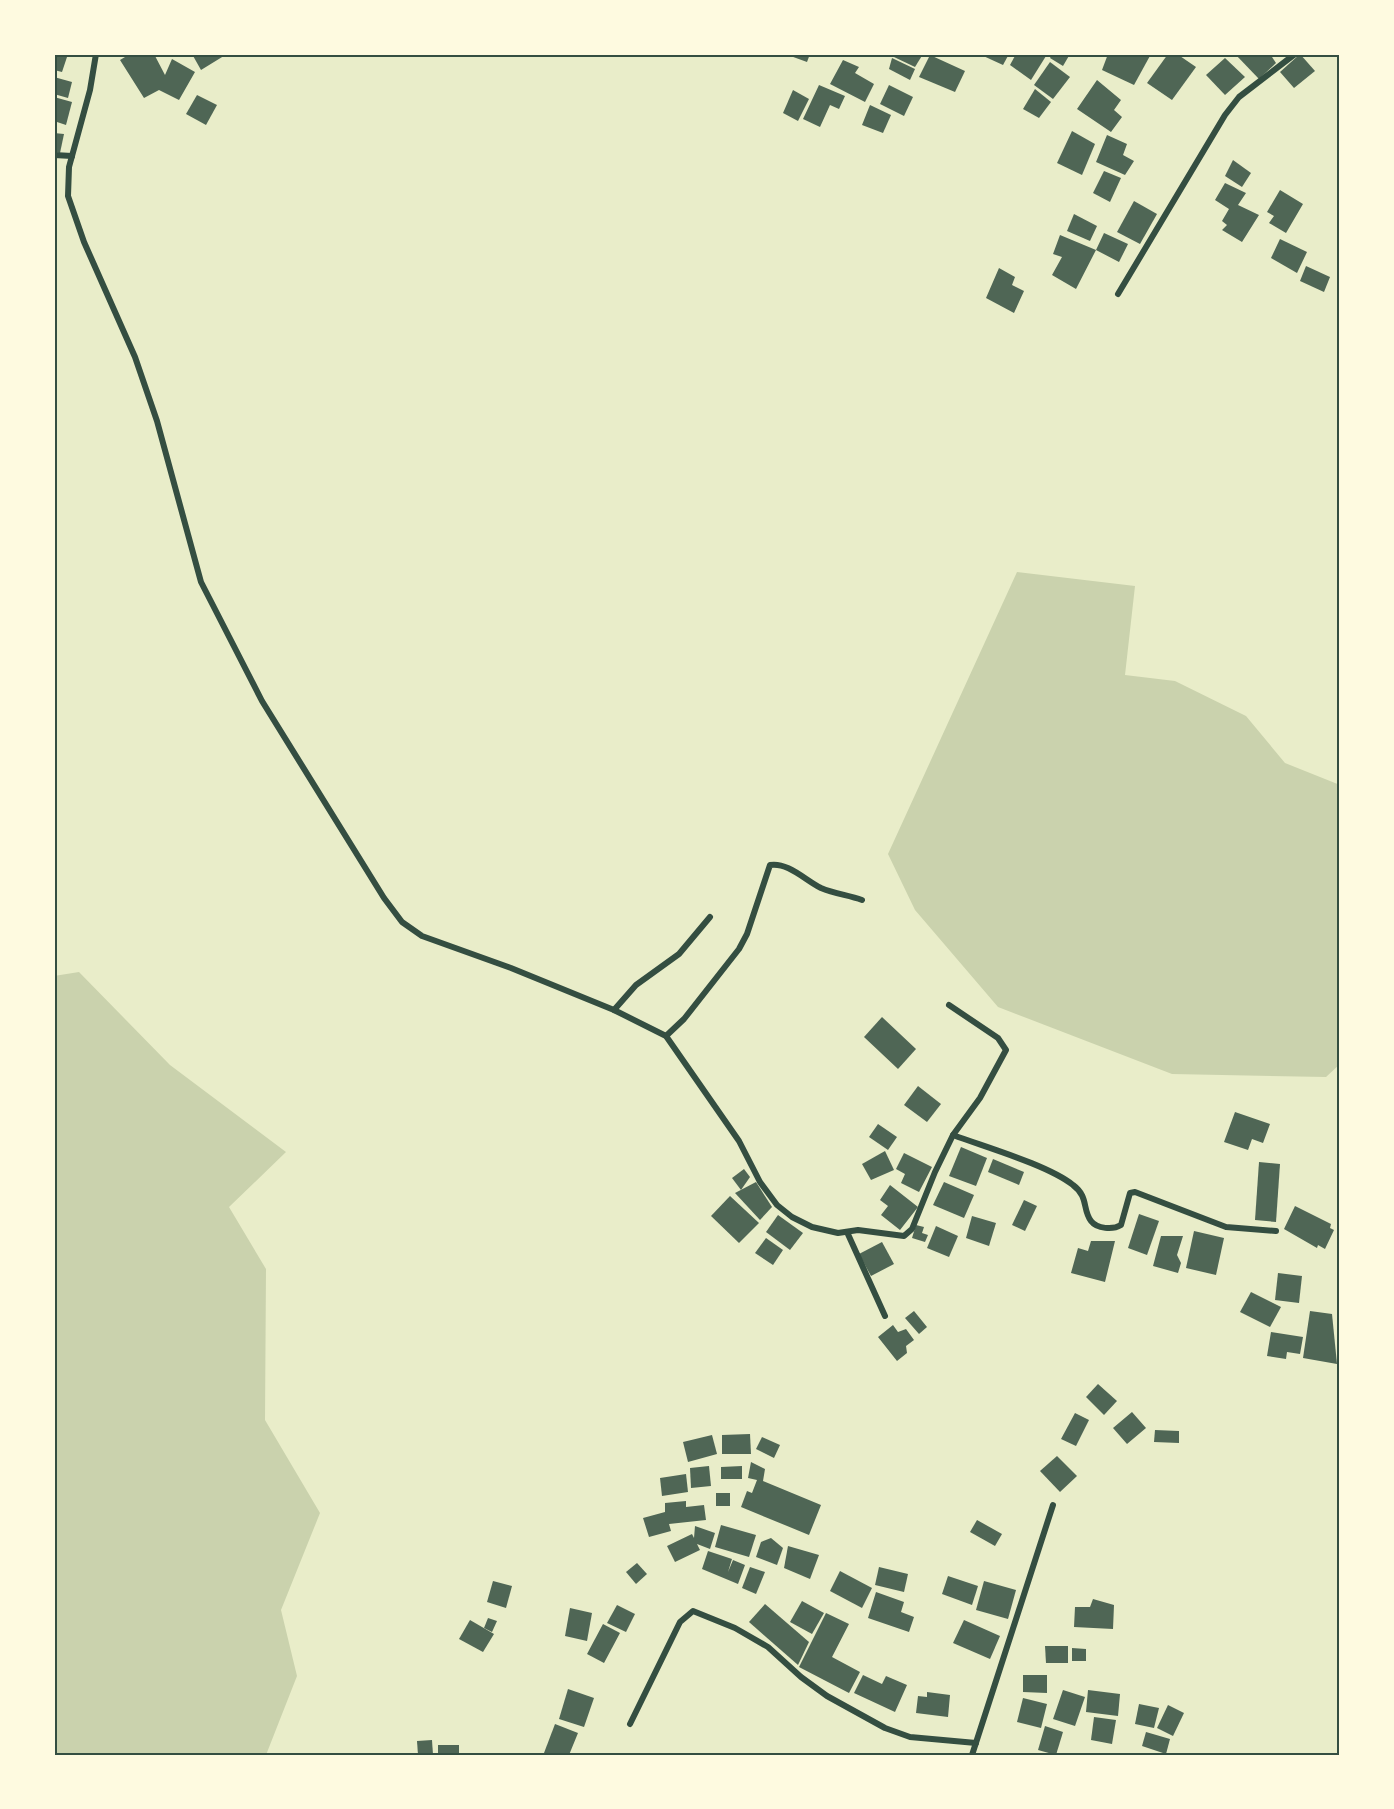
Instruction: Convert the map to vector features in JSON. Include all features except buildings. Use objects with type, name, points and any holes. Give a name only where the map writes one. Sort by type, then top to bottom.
[{"type":"street","points":[[96,54],[90,90],[69,167],[68,196],[84,242],[135,357],[156,421],[201,582],[262,701],[359,859],[402,922],[422,936],[511,968],[614,1010],[666,1036],[739,1141],[760,1182],[777,1204],[812,1227],[838,1233],[858,1230],[904,1236],[912,1229],[953,1135],[980,1098],[1006,1050],[998,1038],[949,1005]]},
{"type":"street","points":[[1118,294],[1159,230],[1225,115],[1246,91],[1295,54]]},
{"type":"street","points":[[54,155],[72,156]]},
{"type":"street","points":[[666,1036],[684,1019],[739,949],[747,934],[770,865],[776,864],[794,871],[820,887],[862,900]]},
{"type":"street","points":[[614,1010],[636,985],[679,954],[711,917]]},
{"type":"street","points":[[953,1135],[1059,1176],[1083,1194],[1090,1219],[1099,1226],[1114,1229],[1121,1226],[1130,1192],[1135,1192],[1226,1227],[1276,1232]]},
{"type":"street","points":[[848,1232],[885,1316]]},
{"type":"street","points":[[972,1755],[1053,1505]]},
{"type":"street","points":[[630,1724],[680,1622],[693,1611],[735,1628],[768,1647],[818,1690],[885,1728],[910,1737],[976,1743]]},
{"type":"green space","points":[[1017,572],[1135,586],[1125,675],[1175,681],[1246,716],[1285,763],[1340,785],[1340,1064],[1326,1077],[1172,1074],[998,1007],[915,910],[888,854]]},
{"type":"green space","points":[[79,972],[170,1065],[286,1152],[229,1207],[266,1269],[265,1420],[320,1513],[281,1610],[297,1676],[266,1755],[54,1755],[54,976]]}]
